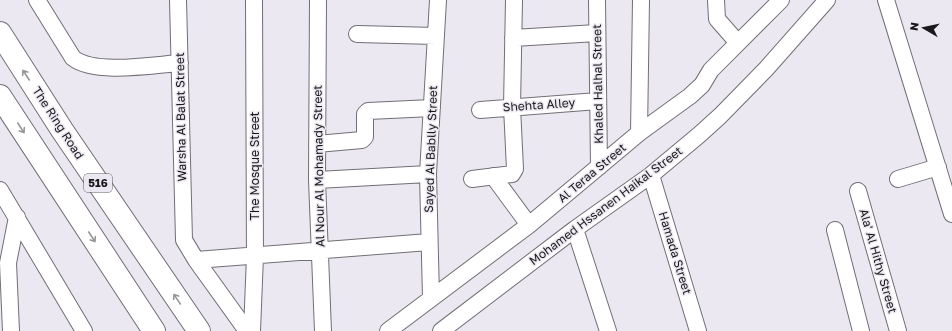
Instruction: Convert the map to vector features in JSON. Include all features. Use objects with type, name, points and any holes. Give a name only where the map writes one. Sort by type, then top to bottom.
[{"type":"highway","name":"The Ring Road","points":[[0,34],[62,130],[199,331]]},
{"type":"highway","name":"516","points":[[0,96],[154,331]]},
{"type":"street","points":[[37,0],[73,58],[80,64],[103,68],[180,63]]},
{"type":"street","name":"Warsha Al Balat Street","points":[[178,0],[183,234],[184,240],[196,260]]},
{"type":"street","name":"The Mosque Street","points":[[252,331],[255,256],[254,0]]},
{"type":"street","name":"Al Nour Al Mohamady Street","points":[[318,0],[317,180],[323,331]]},
{"type":"street","name":"Sayed Al Bablly Street","points":[[431,298],[428,174],[438,0]]},
{"type":"street","points":[[472,179],[512,174],[515,169],[512,107],[514,0]]},
{"type":"street","name":"Khaled Halhal Street","points":[[597,0],[599,167]]},
{"type":"street","points":[[639,133],[641,0]]},
{"type":"street","points":[[716,0],[717,19],[738,43]]},
{"type":"street","name":"Al Teraa Street","points":[[388,331],[529,225],[639,133],[690,96],[702,85],[711,70],[781,0]]},
{"type":"street","name":"Mohamed Hssanen Haikal Street","points":[[441,331],[576,229],[651,175],[720,116],[828,0]]},
{"type":"street","points":[[886,0],[952,214]]},
{"type":"street","points":[[513,38],[598,33]]},
{"type":"street","points":[[357,34],[436,36]]},
{"type":"street","name":"Shehta Alley","points":[[480,110],[598,101]]},
{"type":"street","points":[[317,144],[362,140],[365,137],[364,114],[368,111],[432,108]]},
{"type":"street","points":[[898,179],[938,167]]},
{"type":"street","points":[[317,180],[428,174]]},
{"type":"street","name":"Hamada Street","points":[[651,175],[698,331]]},
{"type":"street","points":[[493,176],[529,225]]},
{"type":"street","points":[[0,190],[84,331]]},
{"type":"street","name":"Ala' Al Hithy Street","points":[[858,191],[898,331]]},
{"type":"street","points":[[11,331],[8,263],[16,217]]},
{"type":"street","points":[[576,229],[608,331]]},
{"type":"street","points":[[835,230],[860,331]]},
{"type":"street","points":[[196,260],[429,242]]},
{"type":"street","points":[[196,260],[247,331]]},
{"type":"street","points":[[0,297],[8,279]]}]
